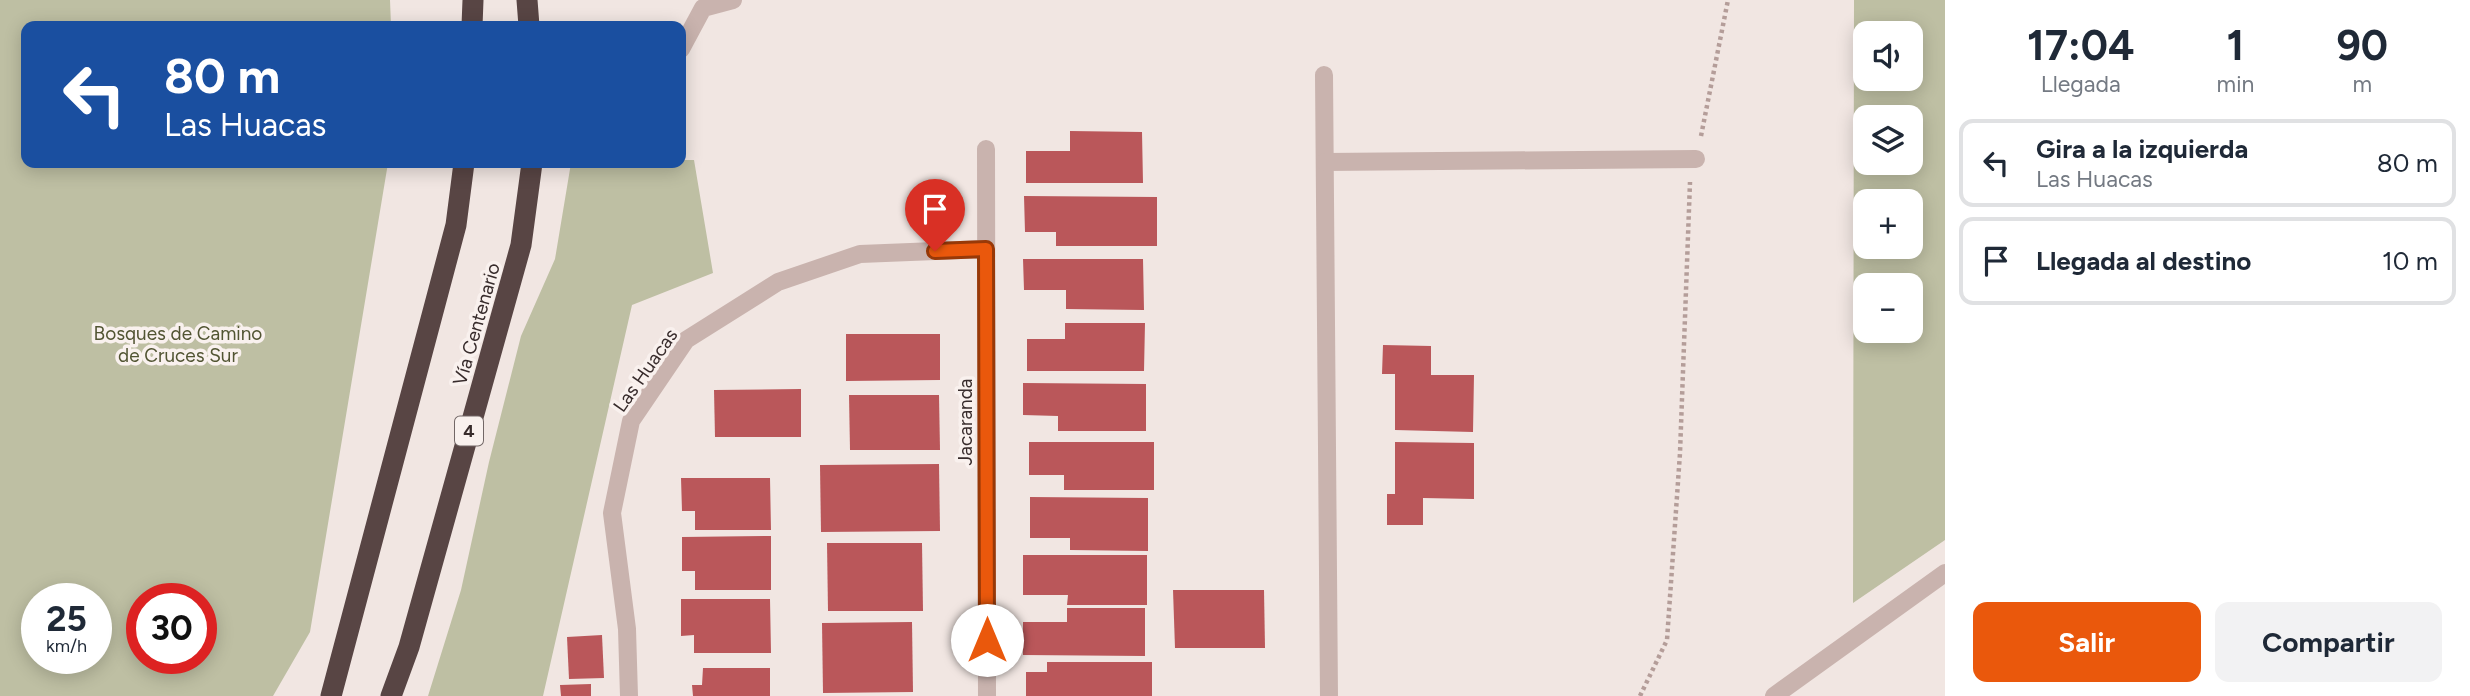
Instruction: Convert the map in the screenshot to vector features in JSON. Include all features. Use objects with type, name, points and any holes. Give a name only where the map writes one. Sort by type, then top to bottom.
[{"type":"highway","points":[[472,21],[473,0]]},
{"type":"highway","points":[[527,0],[529,21]]},
{"type":"highway","points":[[331,696],[456,225],[463,168]]},
{"type":"highway","name":"Vía Centenario","points":[[391,696],[409,648],[521,245],[531,168]]},
{"type":"street","points":[[686,40],[703,8],[733,0]]},
{"type":"street","points":[[1324,75],[1329,696]]},
{"type":"street","name":"Jacaranda","points":[[986,149],[987,696]]},
{"type":"street","points":[[1325,162],[1696,159]]},
{"type":"street","name":"Las Huacas","points":[[629,696],[627,629],[612,513],[631,421],[686,341],[778,282],[860,254],[986,249]]},
{"type":"street","points":[[1773,696],[1945,573]]},
{"type":"path","points":[[1640,696],[1667,640],[1680,453],[1688,190],[1728,0]]},
{"type":"green space","name":"Bosques de Camino de Cruces Sur","points":[[0,0],[390,0],[391,21],[21,21],[21,168],[387,168],[310,632],[273,696],[0,696]]},
{"type":"green space","points":[[1854,0],[1945,0],[1945,540],[1853,603],[1853,343],[1923,343],[1923,273],[1854,273],[1854,259],[1923,259],[1923,189],[1854,189],[1854,175],[1923,175],[1923,105],[1854,105],[1854,91],[1923,91],[1923,21],[1854,21]]},
{"type":"green space","points":[[686,160],[694,160],[713,273],[632,305],[543,696],[428,696],[461,590],[489,462],[521,336],[555,259],[570,168],[686,168]]},
{"type":"building","points":[[1070,131],[1142,132],[1143,183],[1026,183],[1026,151],[1070,151]]},
{"type":"building","points":[[1024,196],[1157,197],[1157,246],[1056,246],[1056,232],[1025,232]]},
{"type":"building","points":[[1023,259],[1143,259],[1144,310],[1066,309],[1066,290],[1024,290]]},
{"type":"building","points":[[1065,323],[1145,323],[1144,371],[1027,371],[1027,339],[1065,339]]},
{"type":"building","points":[[846,334],[940,334],[940,380],[846,381]]},
{"type":"building","points":[[1383,345],[1431,346],[1431,375],[1474,375],[1473,432],[1395,430],[1395,374],[1382,374]]},
{"type":"building","points":[[1023,383],[1146,384],[1146,431],[1058,431],[1058,416],[1023,415]]},
{"type":"building","points":[[801,389],[801,437],[715,437],[714,390]]},
{"type":"building","points":[[849,395],[939,395],[940,450],[850,450]]},
{"type":"building","points":[[1029,442],[1154,442],[1154,490],[1064,490],[1064,475],[1029,475]]},
{"type":"building","points":[[1395,442],[1474,443],[1474,499],[1423,498],[1423,525],[1387,525],[1387,494],[1395,494]]},
{"type":"building","points":[[939,464],[940,531],[821,532],[820,465]]},
{"type":"building","points":[[681,478],[770,478],[771,530],[695,530],[695,511],[682,511]]},
{"type":"building","points":[[1030,497],[1148,498],[1148,551],[1070,550],[1070,538],[1030,538]]},
{"type":"building","points":[[771,536],[771,590],[695,590],[695,571],[682,571],[682,537]]},
{"type":"building","points":[[827,543],[922,543],[923,611],[828,611]]},
{"type":"building","points":[[1023,555],[1147,555],[1147,605],[1067,605],[1068,595],[1023,595]]},
{"type":"building","points":[[1173,590],[1264,590],[1265,648],[1175,648]]},
{"type":"building","points":[[681,599],[770,599],[771,653],[694,653],[694,635],[681,636]]},
{"type":"building","points":[[1067,608],[1145,608],[1145,656],[1023,655],[1023,622],[1067,622]]},
{"type":"building","points":[[912,622],[913,692],[823,693],[822,623]]},
{"type":"building","points":[[602,635],[604,678],[569,679],[567,637]]},
{"type":"building","points":[[1047,662],[1152,662],[1152,696],[1026,696],[1026,672],[1047,672]]},
{"type":"building","points":[[703,668],[770,668],[770,696],[693,696],[692,685],[702,685]]},
{"type":"building","points":[[591,684],[591,696],[561,696],[560,685]]},
{"type":"route","points":[[935,251],[986,249],[987,640]]}]
